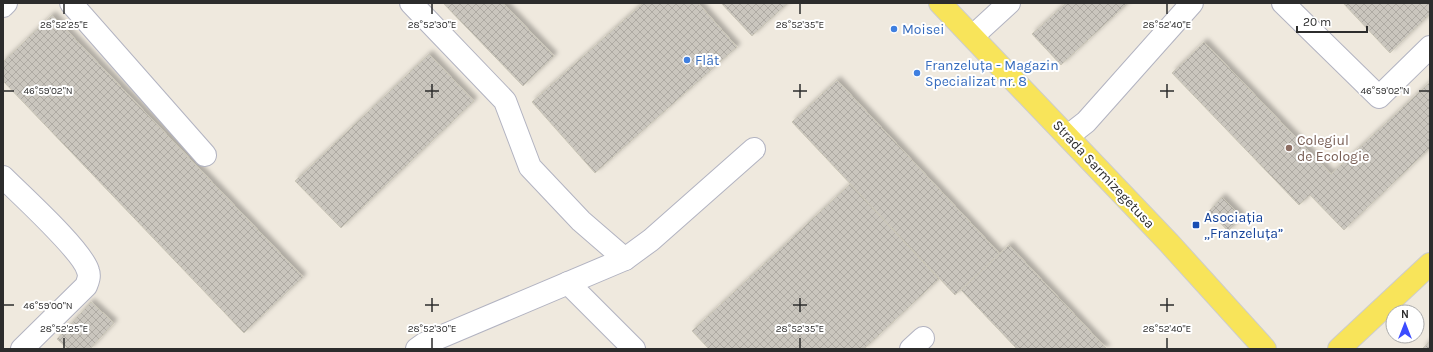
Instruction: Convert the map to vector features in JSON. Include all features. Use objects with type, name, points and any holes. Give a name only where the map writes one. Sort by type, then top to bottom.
[{"type":"main road","name":"Strada Sarmizegetusa","points":[[940,3],[1169,243],[1265,349]]},
{"type":"main road","points":[[1339,349],[1430,264]]},
{"type":"street","points":[[3,6],[6,3]]},
{"type":"street","points":[[71,3],[205,155]]},
{"type":"street","points":[[411,3],[504,100],[530,167],[581,221],[626,260]]},
{"type":"street","points":[[973,36],[1009,3]]},
{"type":"street","points":[[1068,136],[1086,122],[1192,3]]},
{"type":"street","points":[[1283,3],[1379,97],[1430,47]]},
{"type":"street","points":[[417,349],[626,260],[651,240],[754,149]]},
{"type":"street","points":[[3,177],[84,261],[89,272],[86,286],[32,345]]},
{"type":"street","points":[[568,284],[634,349]]},
{"type":"building","points":[[443,3],[503,3],[554,56],[523,86]]},
{"type":"building","points":[[643,3],[698,3],[737,47],[595,173],[532,102]]},
{"type":"building","points":[[721,3],[788,3],[752,36]]},
{"type":"building","points":[[1066,3],[1128,3],[1061,65],[1032,34]]},
{"type":"building","points":[[1343,3],[1430,3],[1430,14],[1390,53]]},
{"type":"building","points":[[52,15],[303,277],[244,333],[3,81],[3,62]]},
{"type":"building","points":[[1204,42],[1331,174],[1430,82],[1430,148],[1344,230],[1310,195],[1299,205],[1172,73]]},
{"type":"building","points":[[429,54],[474,101],[341,228],[295,181]]},
{"type":"building","points":[[837,80],[1000,254],[955,295],[792,122]]},
{"type":"building","points":[[850,184],[939,279],[864,349],[709,349],[692,331]]},
{"type":"building","points":[[1222,197],[1242,217],[1228,231],[1209,211]]},
{"type":"building","points":[[1009,245],[1107,349],[1017,349],[961,290]]},
{"type":"building","points":[[91,302],[114,323],[90,349],[68,349],[57,339]]},
{"type":"building","points":[[1430,341],[1430,349],[1422,349]]},
{"type":"place","name":"Moisei","points":[[894,29]]},
{"type":"place","name":"Flät","points":[[687,60]]},
{"type":"place","name":"Franzeluța - Magazin Specializat nr. 8","points":[[917,73]]},
{"type":"place","name":"Colegiul de Ecologie","points":[[1289,148]]},
{"type":"place","name":"Asociația „Franzeluța”","points":[[1196,225]]}]
